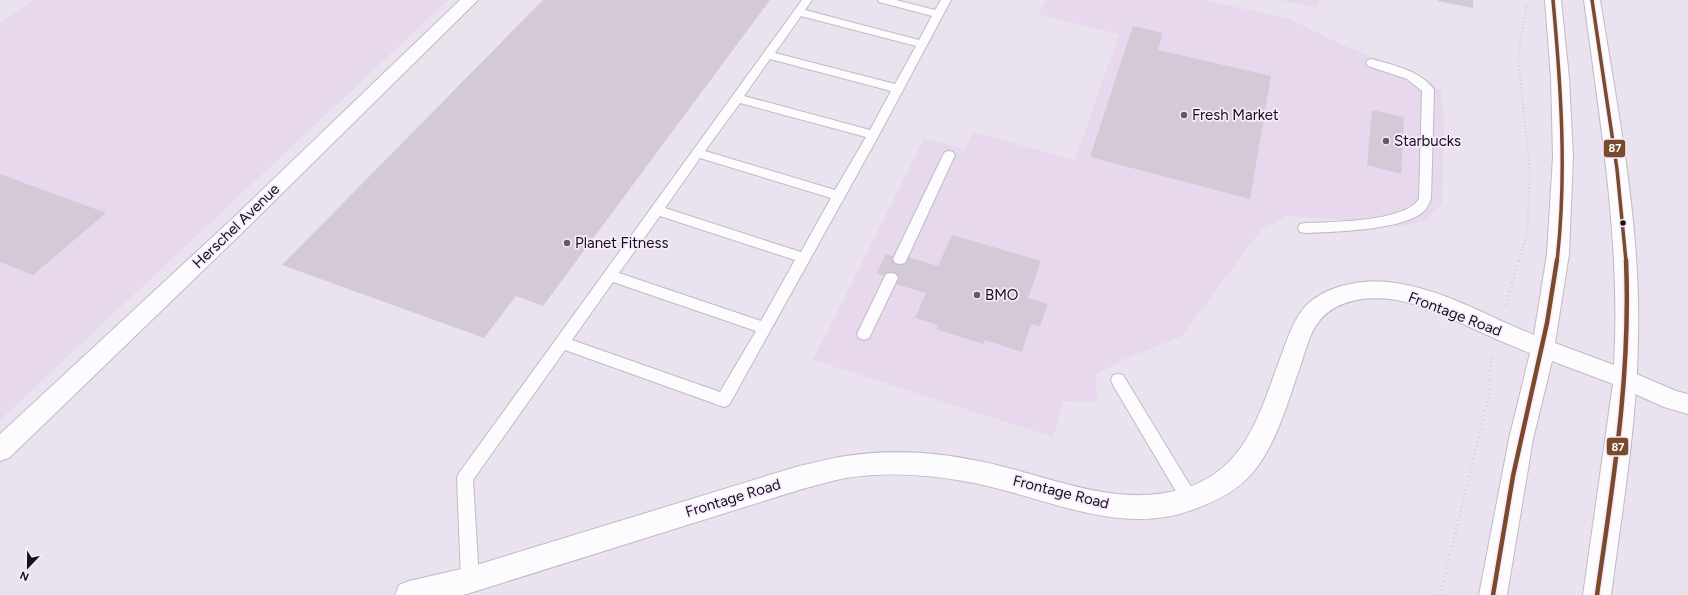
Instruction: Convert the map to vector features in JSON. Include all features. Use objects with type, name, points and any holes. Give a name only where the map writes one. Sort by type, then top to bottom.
[{"type":"street","name":"Herschel Avenue","points":[[0,450],[240,223],[470,0]]},
{"type":"street","points":[[1493,595],[1521,439],[1544,349],[1558,254],[1563,157],[1560,78],[1553,0]]},
{"type":"street","points":[[1592,0],[1618,176],[1625,247],[1627,338],[1625,379],[1597,595]]},
{"type":"street","name":"Frontage Road","points":[[409,595],[470,580],[799,478],[846,467],[898,463],[948,466],[997,476],[1110,505],[1150,508],[1190,500],[1220,486],[1245,464],[1261,437],[1303,328],[1315,311],[1333,298],[1355,292],[1380,290],[1410,294],[1433,302],[1544,349],[1625,379],[1672,400],[1688,404]]},
{"type":"lane","points":[[470,580],[465,478],[807,0]]},
{"type":"lane","points":[[883,0],[938,14]]},
{"type":"lane","points":[[562,343],[724,400],[874,135],[946,0]]},
{"type":"lane","points":[[798,12],[922,44]]},
{"type":"lane","points":[[768,55],[898,89]]},
{"type":"lane","points":[[1305,228],[1344,226],[1405,216],[1418,209],[1425,199],[1428,90],[1425,85],[1417,79],[1372,63]]},
{"type":"lane","points":[[736,98],[874,135]]},
{"type":"lane","points":[[697,154],[839,196]]},
{"type":"lane","points":[[900,258],[949,155]]},
{"type":"lane","points":[[657,210],[804,258]]},
{"type":"lane","points":[[610,275],[765,328]]},
{"type":"lane","points":[[864,334],[891,278]]},
{"type":"lane","points":[[1118,380],[1190,500]]},
{"type":"path","points":[[1440,595],[1490,391],[1490,368],[1509,292],[1527,234],[1530,170],[1518,57],[1528,0]]},
{"type":"shaded area","points":[[35,0],[448,0],[0,420],[0,23]]},
{"type":"shaded area","points":[[1045,0],[1203,0],[1287,18],[1345,46],[1427,79],[1441,91],[1444,119],[1442,202],[1427,220],[1403,226],[1382,227],[1346,220],[1288,216],[1261,230],[1182,336],[1120,361],[1095,375],[1098,402],[1064,401],[1053,437],[813,360],[924,139],[965,149],[973,132],[1075,160],[1119,34],[1038,14]]},
{"type":"shaded area","points":[[1280,0],[1321,0],[1316,8]]},
{"type":"building","points":[[543,0],[770,0],[543,306],[516,296],[484,338],[282,265]]},
{"type":"building","points":[[1473,0],[1473,8],[1438,1]]},
{"type":"building","points":[[1133,26],[1163,33],[1158,50],[1271,76],[1250,199],[1090,157]]},
{"type":"building","name":"Starbucks","points":[[1372,110],[1404,117],[1401,174],[1367,165]]},
{"type":"building","points":[[0,174],[106,213],[33,275],[0,262]]},
{"type":"building","name":"BMO","points":[[952,235],[1041,261],[1028,298],[1048,304],[1040,326],[1031,324],[1022,352],[985,340],[983,344],[936,329],[938,325],[915,318],[926,293],[895,284],[897,280],[877,273],[886,254],[907,261],[908,257],[938,266]]},
{"type":"transit line","name":"87","points":[[1493,595],[1513,476],[1552,300],[1558,254],[1562,190],[1562,127],[1553,0]]},
{"type":"transit line","name":"87","points":[[1592,0],[1617,169],[1626,255],[1627,297],[1627,340],[1623,404],[1597,595]]},
{"type":"place","name":"Fresh Market","points":[[1184,115]]},
{"type":"place","name":"Starbucks","points":[[1386,141]]},
{"type":"place","name":"Planet Fitness","points":[[567,243]]},
{"type":"place","name":"BMO","points":[[977,295]]}]
